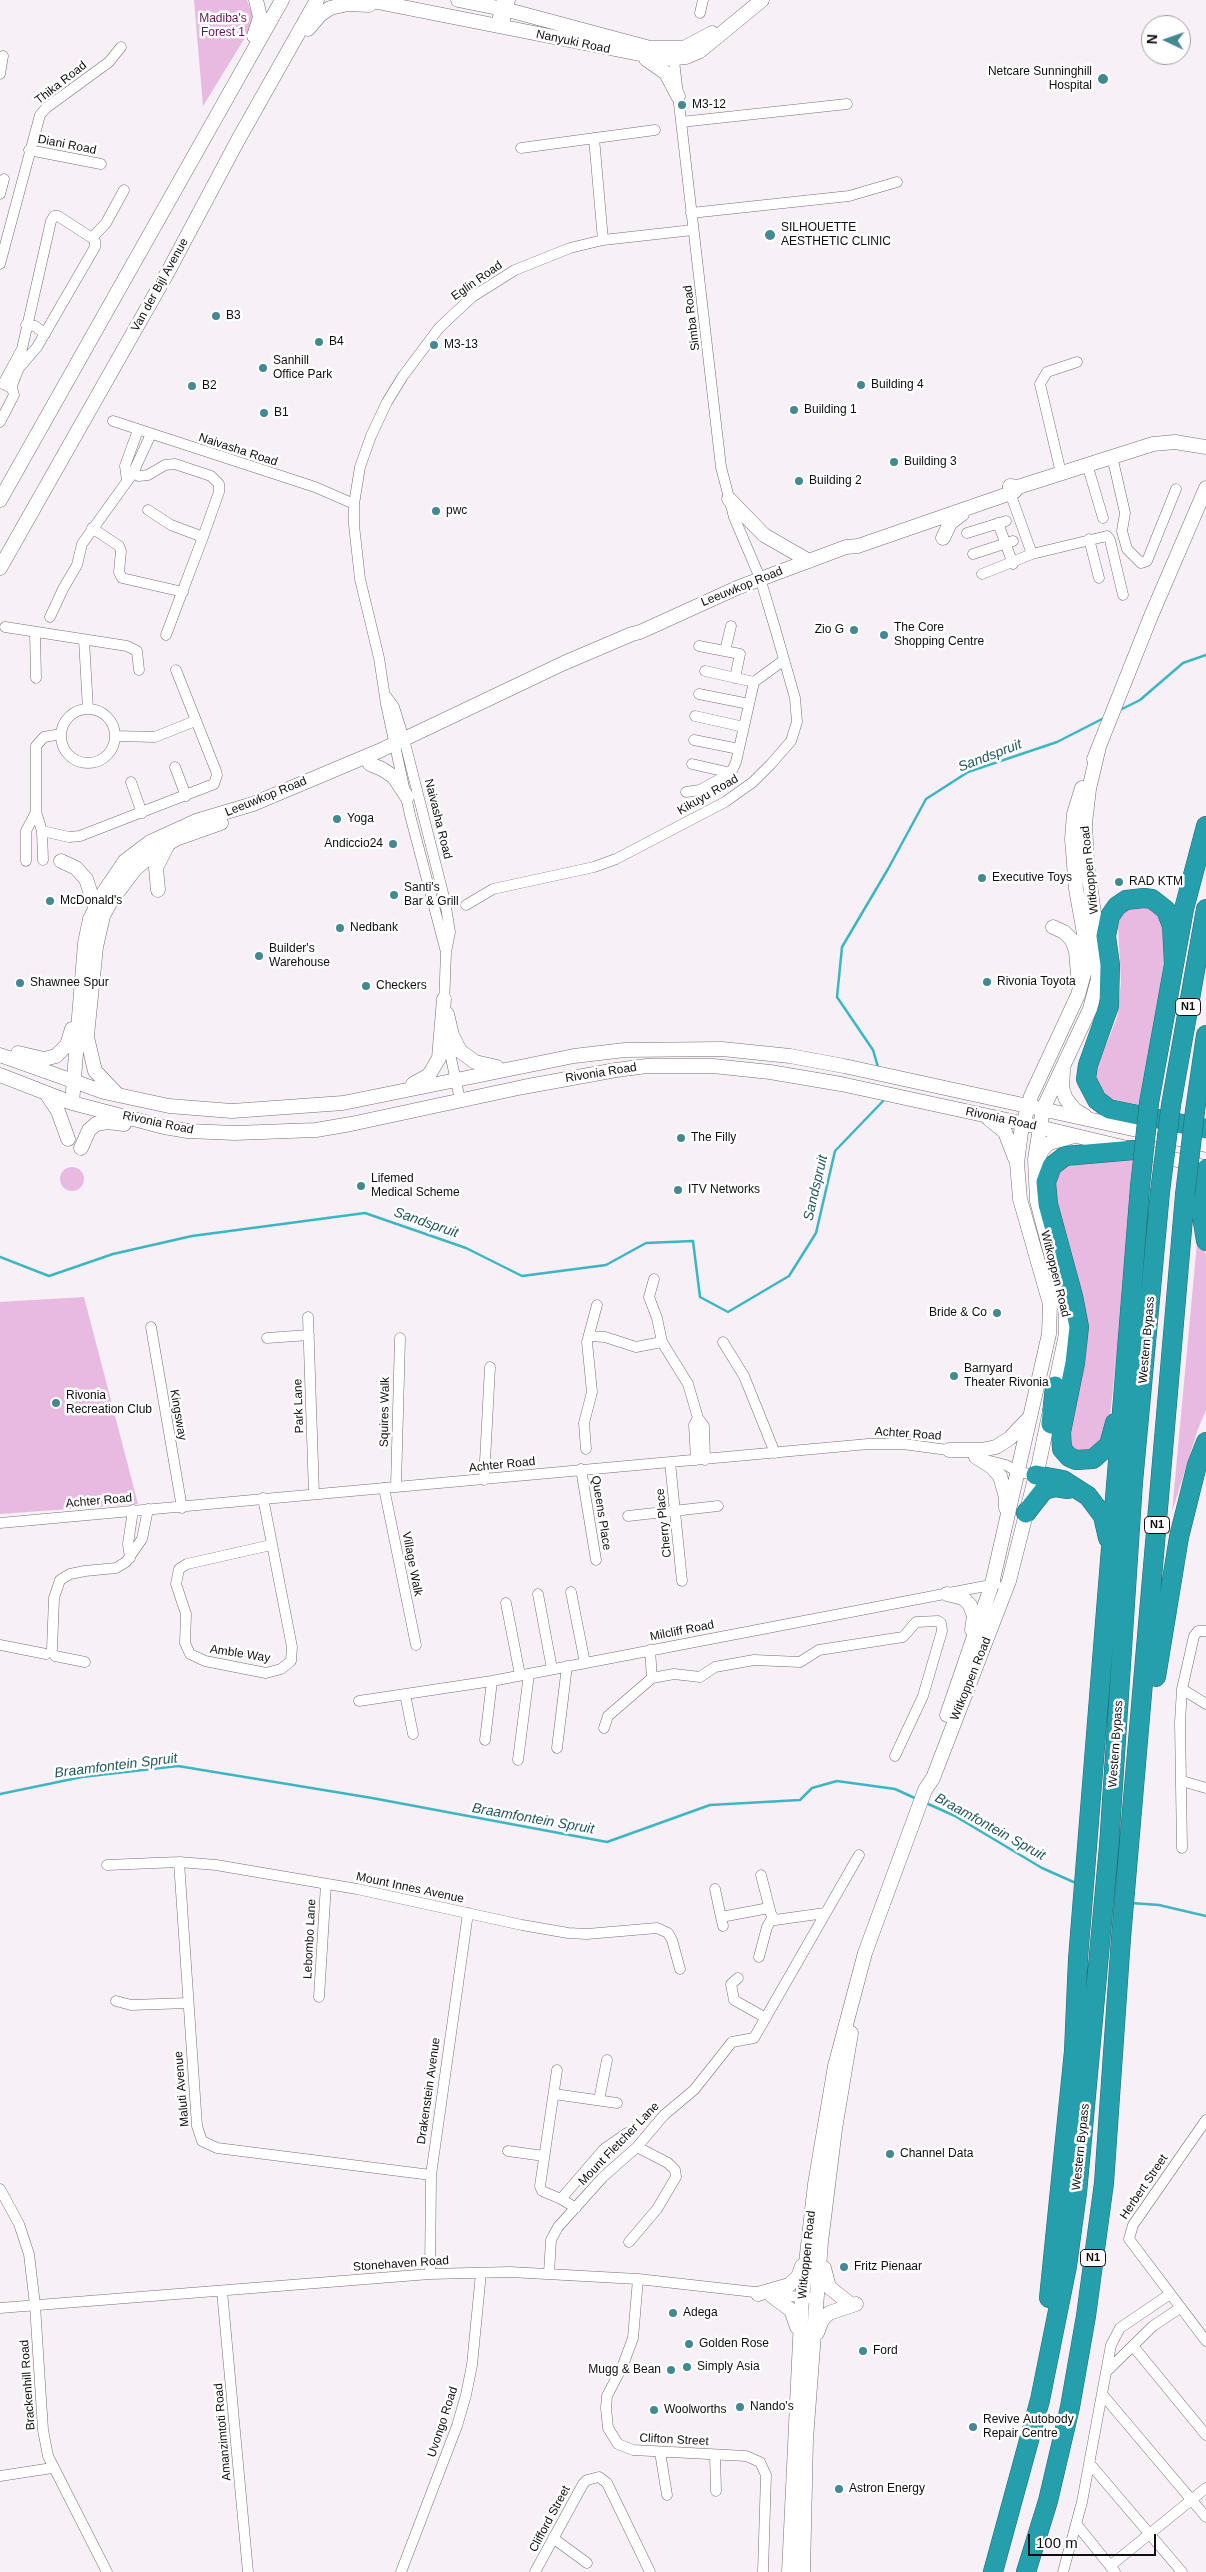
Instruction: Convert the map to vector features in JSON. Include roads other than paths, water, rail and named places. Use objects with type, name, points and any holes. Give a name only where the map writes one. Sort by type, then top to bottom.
[{"type":"highway","points":[[1043,2379],[1074,2050],[1078,1959],[1089,1841],[1140,1187],[1149,1103],[1188,887],[1206,826]]},
{"type":"highway","points":[[1174,964],[1172,926],[1166,910],[1159,904],[1144,898],[1126,900],[1117,906],[1110,916],[1106,936],[1111,979],[1110,1006],[1088,1064],[1086,1080],[1097,1100],[1109,1109],[1206,1129]]},
{"type":"highway","name":"Western Bypass","points":[[993,2572],[1040,2400],[1065,2275],[1077,2193],[1109,1846],[1133,1482],[1160,1192],[1171,1105],[1206,909]]},
{"type":"highway","name":"Western Bypass","points":[[1026,2572],[1048,2501],[1070,2406],[1086,2316],[1104,2183],[1117,2012],[1126,1938],[1194,1197],[1195,1111],[1206,1035]]},
{"type":"highway","points":[[1125,1383],[1112,1437],[1102,1453],[1093,1459],[1083,1461],[1073,1459],[1065,1453],[1060,1444],[1060,1435],[1075,1363],[1079,1326],[1073,1296],[1048,1204],[1046,1182],[1052,1166],[1065,1156],[1134,1150]]},
{"type":"highway","points":[[1206,1168],[1194,1197],[1206,1241]]},
{"type":"highway","points":[[1055,1386],[1050,1447],[1057,1462],[1072,1468]]},
{"type":"highway","points":[[1024,1467],[1072,1468],[1090,1466],[1110,1453],[1116,1440],[1121,1403]]},
{"type":"highway","points":[[1133,1855],[1148,1725],[1174,1565],[1197,1465],[1206,1442]]},
{"type":"highway","points":[[1024,1467],[1063,1480],[1088,1496],[1101,1512],[1106,1526],[1109,1586]]},
{"type":"highway","points":[[1026,1514],[1040,1493],[1047,1488],[1061,1487],[1088,1496]]},
{"type":"main road","points":[[211,124],[226,88],[258,26],[260,11],[256,0]]},
{"type":"main road","points":[[0,500],[282,0]]},
{"type":"main road","name":"Van der Bijl Avenue","points":[[0,568],[170,268],[317,0]]},
{"type":"main road","name":"Nanyuki Road","points":[[458,0],[505,5],[640,46],[673,54],[708,36],[750,0]]},
{"type":"main road","name":"Nanyuki Road","points":[[277,73],[310,26],[324,11],[342,4],[369,5],[370,1],[636,55],[695,54],[706,48],[762,0]]},
{"type":"main road","points":[[636,55],[663,69],[678,96]]},
{"type":"main road","name":"Leeuwkop Road","points":[[846,547],[854,541],[887,526],[1012,489],[1112,456],[1163,442],[1186,442],[1206,447]]},
{"type":"main road","name":"Witkoppen Road","points":[[790,2572],[798,2346],[802,2298],[815,2184],[832,2079],[856,1982],[924,1793],[932,1778],[1009,1581],[1026,1514],[1024,1467],[1030,1416],[1048,1343],[1051,1310],[1020,1199],[1017,1163],[1023,1124],[1038,1077],[1078,995],[1085,970],[1086,946],[1076,889],[1072,829],[1080,792],[1206,488]]},
{"type":"main road","name":"Leeuwkop Road","points":[[77,1104],[79,1005],[87,929],[95,906],[126,862],[163,834],[196,821],[253,804],[401,744],[564,663],[640,632],[760,578],[846,547],[858,546],[990,500],[1012,489]]},
{"type":"main road","points":[[728,499],[764,535],[809,561]]},
{"type":"main road","points":[[943,538],[953,519],[990,500]]},
{"type":"main road","name":"Leeuwkop Road","points":[[78,1084],[86,1036],[96,947],[103,916],[120,887],[135,869],[168,843],[370,764],[401,744]]},
{"type":"main road","name":"Witkoppen Road","points":[[924,1793],[927,1776],[992,1584],[1024,1467],[1055,1386],[1066,1334],[1067,1318],[1040,1212],[1035,1169],[1039,1127],[1043,1109],[1090,1009],[1099,972],[1087,863],[1085,823],[1089,789],[1098,750]]},
{"type":"main road","points":[[370,764],[394,777],[407,797]]},
{"type":"main road","points":[[158,890],[156,868],[168,843]]},
{"type":"main road","points":[[61,861],[81,872],[86,879],[95,906]]},
{"type":"main road","points":[[1053,927],[1069,936],[1074,945],[1078,995]]},
{"type":"main road","points":[[444,1000],[452,1035],[456,1045],[467,1058],[491,1067],[537,1062]]},
{"type":"main road","points":[[367,1099],[417,1083],[433,1070],[441,1050],[444,1000]]},
{"type":"main road","points":[[0,1049],[37,1058],[56,1056],[67,1046],[79,1005]]},
{"type":"main road","points":[[86,1036],[95,1071],[119,1095]]},
{"type":"main road","name":"Rivonia Road","points":[[0,1054],[78,1084],[119,1095],[169,1106],[232,1111],[328,1105],[367,1099],[537,1062],[625,1050],[675,1048],[766,1053],[844,1066],[1206,1144]]},
{"type":"main road","points":[[1063,1063],[1062,1082],[1066,1099],[1075,1110],[1095,1121]]},
{"type":"main road","name":"Rivonia Road","points":[[0,1075],[77,1104],[188,1131],[213,1132],[316,1130],[395,1116],[460,1100],[589,1074],[656,1066],[734,1068],[840,1084],[1039,1127],[1206,1168]]},
{"type":"main road","points":[[45,1093],[58,1111],[68,1139]]},
{"type":"main road","points":[[983,1116],[1005,1132],[1017,1163]]},
{"type":"main road","points":[[81,1148],[89,1130],[96,1124],[108,1122],[135,1125],[146,1121]]},
{"type":"main road","points":[[1035,1169],[1042,1150],[1049,1143],[1059,1138],[1077,1136]]},
{"type":"main road","points":[[948,1450],[981,1450],[996,1447],[1010,1438],[1030,1416]]},
{"type":"main road","points":[[976,1458],[992,1467],[1002,1483],[1006,1501],[1004,1536]]},
{"type":"main road","points":[[947,1594],[964,1599],[973,1612],[972,1630],[964,1667]]},
{"type":"main road","name":"Witkoppen Road","points":[[803,2572],[806,2439],[821,2242],[842,2083],[870,1954],[870,1944]]},
{"type":"main road","points":[[811,2360],[818,2330],[824,2317],[834,2310],[852,2304],[832,2291],[826,2282],[821,2242]]},
{"type":"main road","points":[[758,2294],[780,2289],[794,2282],[801,2272],[807,2248]]},
{"type":"main road","points":[[772,2296],[794,2315],[798,2346]]},
{"type":"street","points":[[700,13],[703,0]]},
{"type":"street","points":[[500,26],[505,5]]},
{"type":"street","name":"Thika Road","points":[[0,264],[29,150],[36,126],[43,111],[109,62],[121,47]]},
{"type":"street","name":"Simba Road","points":[[673,54],[719,455],[728,499],[760,578]]},
{"type":"street","points":[[0,74],[3,56]]},
{"type":"street","points":[[681,122],[847,104]]},
{"type":"street","points":[[521,148],[655,130]]},
{"type":"street","points":[[594,138],[602,240]]},
{"type":"street","name":"Diani Road","points":[[29,150],[101,164]]},
{"type":"street","points":[[0,194],[4,179]]},
{"type":"street","points":[[691,213],[844,197],[897,182]]},
{"type":"street","points":[[92,238],[106,223],[124,190]]},
{"type":"street","points":[[58,216],[92,238],[95,241],[95,247],[45,334],[5,385],[9,370],[19,356],[52,218],[58,216]]},
{"type":"street","name":"Eglin Road","points":[[355,502],[366,450],[387,402],[423,347],[472,297],[515,270],[570,248],[602,240],[693,230]]},
{"type":"street","points":[[26,325],[35,326],[45,334]]},
{"type":"street","points":[[1061,473],[1040,384],[1047,372],[1077,362]]},
{"type":"street","points":[[0,422],[14,396],[14,391],[5,385]]},
{"type":"street","name":"Naivasha Road","points":[[113,421],[315,487],[355,502],[355,548],[386,696],[387,710],[401,744],[448,917],[450,939],[446,952],[444,1023],[454,1079],[460,1100]]},
{"type":"street","points":[[130,477],[126,466],[139,430]]},
{"type":"street","points":[[50,617],[63,588],[77,565],[82,544],[130,477],[152,434]]},
{"type":"street","points":[[1112,456],[1125,513],[1122,532],[1127,550],[1141,563],[1147,561],[1176,488]]},
{"type":"street","points":[[130,477],[148,476],[165,465],[175,464],[204,473],[218,481],[219,492],[166,635]]},
{"type":"street","points":[[1088,464],[1103,518]]},
{"type":"street","points":[[1012,489],[1032,554]]},
{"type":"street","points":[[148,510],[171,525],[203,537]]},
{"type":"street","points":[[967,533],[1002,522],[1010,543],[1013,564]]},
{"type":"street","points":[[92,528],[119,546],[121,552],[119,572],[125,580],[183,592]]},
{"type":"street","points":[[982,574],[1013,564],[1032,554],[1104,536],[1108,538],[1122,594]]},
{"type":"street","points":[[1089,539],[1099,578]]},
{"type":"street","points":[[973,554],[1010,543]]},
{"type":"street","name":"Kikuyu Road","points":[[466,905],[493,889],[594,867],[616,858],[713,809],[744,790],[785,747],[796,729],[798,709],[760,578]]},
{"type":"street","points":[[725,651],[731,626]]},
{"type":"street","points":[[5,627],[134,649],[138,654],[140,670]]},
{"type":"street","points":[[35,632],[36,678]]},
{"type":"street","points":[[84,640],[88,709]]},
{"type":"street","points":[[699,646],[740,654],[735,678]]},
{"type":"street","points":[[686,792],[700,790],[730,773],[739,749],[754,682],[784,660]]},
{"type":"street","points":[[42,831],[68,837],[80,836],[214,784],[217,775],[176,670]]},
{"type":"street","points":[[705,671],[754,682]]},
{"type":"street","points":[[700,694],[749,704]]},
{"type":"street","points":[[88,709],[107,716],[115,729],[116,736],[110,752],[104,758],[88,763],[72,757],[66,751],[61,734],[67,720],[80,710],[88,709]]},
{"type":"street","points":[[695,716],[744,727]]},
{"type":"street","points":[[116,736],[155,737],[195,721]]},
{"type":"street","points":[[43,860],[42,831],[36,812],[36,746],[44,737],[61,734]]},
{"type":"street","points":[[694,740],[739,749]]},
{"type":"street","name":"Naivasha Road","points":[[401,744],[407,797],[446,952]]},
{"type":"street","points":[[692,764],[730,773]]},
{"type":"street","points":[[175,767],[186,796]]},
{"type":"street","points":[[131,782],[142,813]]},
{"type":"street","points":[[26,861],[26,831],[36,812]]},
{"type":"street","points":[[654,1279],[649,1294],[662,1342],[688,1384],[698,1418],[704,1426],[701,1460]]},
{"type":"street","points":[[586,1449],[584,1423],[592,1392],[587,1351],[588,1336],[597,1305]]},
{"type":"street","name":"Park Lane","points":[[308,1318],[314,1494]]},
{"type":"street","name":"Kingsway","points":[[151,1327],[182,1508]]},
{"type":"street","points":[[267,1338],[309,1336]]},
{"type":"street","points":[[588,1336],[604,1337],[636,1347],[662,1342]]},
{"type":"street","name":"Squires Walk","points":[[396,1486],[400,1338]]},
{"type":"street","points":[[723,1342],[744,1376],[775,1453]]},
{"type":"street","points":[[484,1480],[490,1367]]},
{"type":"street","name":"Achter Road","points":[[0,1523],[133,1510],[182,1508],[263,1498],[396,1486],[484,1480],[581,1469],[887,1444],[948,1450],[976,1458],[1024,1467]]},
{"type":"street","name":"Cherry Place","points":[[670,1462],[682,1581]]},
{"type":"street","name":"Queens Place","points":[[581,1469],[596,1560]]},
{"type":"street","name":"Village Walk","points":[[384,1488],[416,1645]]},
{"type":"street","name":"Amble Way","points":[[263,1498],[292,1647],[291,1661],[281,1670],[266,1672],[204,1661],[190,1654],[185,1643],[186,1614],[176,1584],[179,1569],[187,1564],[272,1545]]},
{"type":"street","points":[[628,1516],[718,1506]]},
{"type":"street","points":[[51,1653],[54,1598],[60,1580],[70,1574],[116,1568],[130,1558],[142,1539],[148,1509]]},
{"type":"street","points":[[130,1558],[128,1544],[133,1510]]},
{"type":"street","name":"Milcliff Road","points":[[359,1701],[492,1681],[1009,1581]]},
{"type":"street","points":[[571,1592],[585,1663]]},
{"type":"street","points":[[538,1594],[552,1669]]},
{"type":"street","points":[[506,1604],[524,1674],[518,1760]]},
{"type":"street","points":[[604,1728],[608,1716],[652,1678],[674,1674],[700,1677],[715,1667],[754,1660],[800,1662],[819,1650],[903,1637],[916,1622],[938,1620],[942,1623],[942,1631],[923,1696],[895,1756]]},
{"type":"street","points":[[1182,1848],[1180,1722],[1182,1689],[1194,1636],[1198,1631],[1206,1632]]},
{"type":"street","points":[[0,1644],[51,1653],[85,1662]]},
{"type":"street","points":[[650,1650],[652,1678]]},
{"type":"street","points":[[557,1748],[567,1666]]},
{"type":"street","points":[[485,1740],[492,1681]]},
{"type":"street","points":[[1182,1689],[1206,1704]]},
{"type":"street","points":[[405,1694],[413,1734]]},
{"type":"street","points":[[1182,1781],[1206,1788]]},
{"type":"street","points":[[738,1978],[731,1984],[734,2000],[766,2018],[859,1855]]},
{"type":"street","name":"Mount Innes Avenue","points":[[107,1865],[179,1862],[216,1865],[326,1884],[568,1933],[587,1934],[657,1928],[668,1933],[672,1940],[680,1969]]},
{"type":"street","name":"Maluti Avenue","points":[[179,1862],[198,2136],[208,2145],[217,2148],[431,2175]]},
{"type":"street","points":[[761,1875],[771,1913],[778,1921],[825,1913]]},
{"type":"street","name":"Lebombo Lane","points":[[320,1997],[326,1884]]},
{"type":"street","points":[[716,1890],[722,1921],[771,1913]]},
{"type":"street","name":"Drakenstein Avenue","points":[[430,2274],[431,2175],[468,1913]]},
{"type":"street","points":[[759,1957],[771,1913]]},
{"type":"street","points":[[116,2001],[131,2005],[188,2003]]},
{"type":"street","name":"Mount Fletcher Lane","points":[[549,2273],[554,2233],[603,2178],[637,2147],[664,2115],[694,2090],[730,2044],[735,2041],[748,2041],[754,2038],[766,2018]]},
{"type":"street","points":[[599,2100],[607,2060]]},
{"type":"street","points":[[557,2070],[540,2186],[542,2191],[576,2208]]},
{"type":"street","points":[[554,2094],[617,2103]]},
{"type":"street","name":"Herbert Street","points":[[1206,2120],[1133,2225],[1129,2234],[1130,2243],[1206,2341]]},
{"type":"street","points":[[561,2199],[604,2148],[627,2133]]},
{"type":"street","points":[[629,2242],[657,2209],[676,2177],[675,2170],[668,2163],[637,2147]]},
{"type":"street","points":[[508,2151],[544,2156]]},
{"type":"street","name":"Brackenhill Road","points":[[0,2189],[25,2239],[35,2305],[43,2430],[52,2468],[107,2572]]},
{"type":"street","name":"Stonehaven Road","points":[[0,2308],[430,2274],[481,2273],[549,2273],[638,2279],[772,2296],[817,2299]]},
{"type":"street","name":"Uvongo Road","points":[[401,2572],[434,2488],[466,2395],[475,2339],[481,2273]]},
{"type":"street","name":"Clifton Street","points":[[638,2279],[633,2338],[624,2365],[607,2396],[606,2418],[618,2444],[633,2450],[753,2458],[764,2468],[763,2572]]},
{"type":"street","name":"Amanzimtoti Road","points":[[222,2291],[248,2572]]},
{"type":"street","points":[[1063,2572],[1077,2525],[1090,2464],[1111,2345],[1120,2328],[1170,2294]]},
{"type":"street","points":[[1106,2372],[1153,2326],[1180,2308]]},
{"type":"street","points":[[1133,2346],[1206,2435]]},
{"type":"street","points":[[1102,2394],[1206,2518]]},
{"type":"street","points":[[660,2452],[667,2495]]},
{"type":"street","points":[[715,2455],[716,2491]]},
{"type":"street","points":[[1090,2464],[1182,2572]]},
{"type":"street","points":[[0,2476],[52,2468]]},
{"type":"street","name":"Clifford Street","points":[[535,2572],[583,2484],[587,2480],[598,2477],[607,2483],[650,2572]]},
{"type":"street","points":[[1077,2525],[1112,2569],[1150,2534],[1206,2488]]},
{"type":"street","points":[[553,2538],[587,2563]]},
{"type":"waterway","name":"Sandspruit","points":[[1120,710],[1140,700],[1183,663],[1206,655]]},
{"type":"waterway","name":"Sandspruit","points":[[878,1067],[873,1050],[837,997],[842,947],[888,869],[926,799],[968,772],[1057,742],[1104,718]]},
{"type":"waterway","name":"Sandspruit","points":[[0,1257],[49,1276],[113,1254],[192,1236],[365,1213],[466,1248],[522,1276],[606,1265],[646,1243],[693,1241],[700,1297],[728,1312],[789,1276],[816,1233],[835,1151],[885,1099]]},
{"type":"waterway","name":"Braamfontein Spruit","points":[[0,1794],[82,1777],[178,1766],[372,1798],[607,1842],[710,1805],[800,1800],[812,1788],[837,1781],[895,1789],[917,1799]]},
{"type":"waterway","name":"Braamfontein Spruit","points":[[926,1803],[955,1816],[1042,1868],[1078,1884]]},
{"type":"waterway","name":"Braamfontein Spruit","points":[[1131,1903],[1159,1905],[1206,1916]]},
{"type":"place","name":"Netcare Sunninghill Hospital","points":[[1103,79]]},
{"type":"place","name":"M3-12","points":[[682,105]]},
{"type":"place","name":"SILHOUETTE AESTHETIC CLINIC","points":[[770,235]]},
{"type":"place","name":"B3","points":[[216,316]]},
{"type":"place","name":"B4","points":[[319,342]]},
{"type":"place","name":"M3-13","points":[[434,345]]},
{"type":"place","name":"Sanhill Office Park","points":[[263,368]]},
{"type":"place","name":"Building 4","points":[[861,385]]},
{"type":"place","name":"B2","points":[[192,386]]},
{"type":"place","name":"Building 1","points":[[794,410]]},
{"type":"place","name":"B1","points":[[264,413]]},
{"type":"place","name":"Building 3","points":[[894,462]]},
{"type":"place","name":"Building 2","points":[[799,481]]},
{"type":"place","name":"pwc","points":[[436,511]]},
{"type":"place","name":"Zio G","points":[[854,630]]},
{"type":"place","name":"The Core Shopping Centre","points":[[884,635]]},
{"type":"place","name":"Yoga","points":[[337,819]]},
{"type":"place","name":"Andiccio24","points":[[393,844]]},
{"type":"place","name":"Executive Toys","points":[[982,878]]},
{"type":"place","name":"RAD KTM","points":[[1119,882]]},
{"type":"place","name":"Santi's Bar & Grill","points":[[394,895]]},
{"type":"place","name":"McDonald's","points":[[50,901]]},
{"type":"place","name":"Nedbank","points":[[340,928]]},
{"type":"place","name":"Builder's Warehouse","points":[[259,956]]},
{"type":"place","name":"Rivonia Toyota","points":[[987,982]]},
{"type":"place","name":"Shawnee Spur","points":[[20,983]]},
{"type":"place","name":"Checkers","points":[[366,986]]},
{"type":"place","name":"The Filly","points":[[681,1138]]},
{"type":"place","name":"Lifemed Medical Scheme","points":[[361,1186]]},
{"type":"place","name":"ITV Networks","points":[[678,1190]]},
{"type":"place","name":"Bride & Co","points":[[997,1313]]},
{"type":"place","name":"Barnyard Theater Rivonia","points":[[954,1376]]},
{"type":"place","name":"Rivonia Recreation Club","points":[[56,1403]]},
{"type":"place","name":"Channel Data","points":[[890,2154]]},
{"type":"place","name":"Fritz Pienaar","points":[[844,2267]]},
{"type":"place","name":"Adega","points":[[673,2313]]},
{"type":"place","name":"Golden Rose","points":[[689,2344]]},
{"type":"place","name":"Ford","points":[[863,2351]]},
{"type":"place","name":"Simply Asia","points":[[687,2367]]},
{"type":"place","name":"Mugg & Bean","points":[[671,2370]]},
{"type":"place","name":"Nando's","points":[[740,2407]]},
{"type":"place","name":"Woolworths","points":[[654,2410]]},
{"type":"place","name":"Revive Autobody Repair Centre","points":[[973,2427]]},
{"type":"place","name":"Astron Energy","points":[[839,2489]]},
{"type":"park label","name":"Madiba's Forest 1","points":[[223,26]]}]
